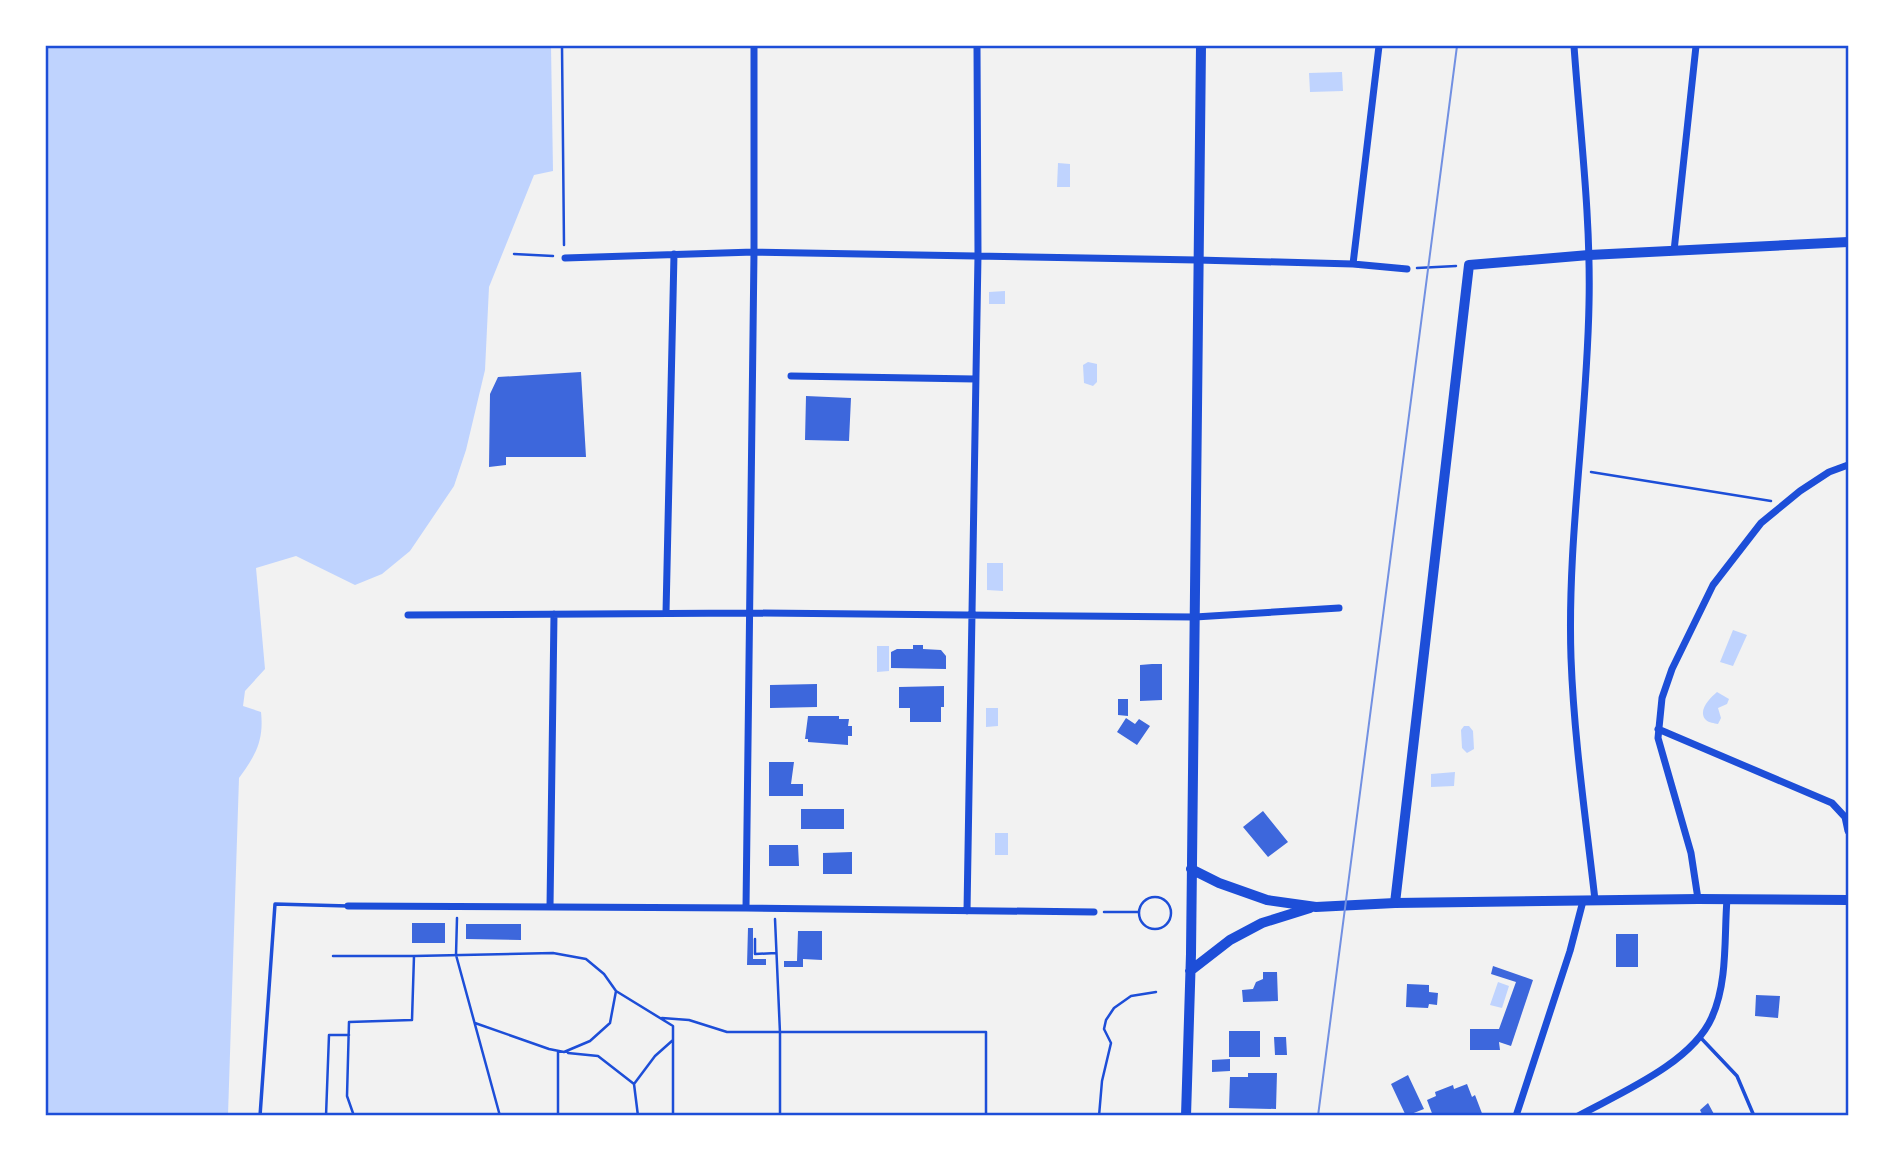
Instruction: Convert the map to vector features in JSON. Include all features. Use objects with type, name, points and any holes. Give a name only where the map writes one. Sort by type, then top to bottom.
[{"type":"main road","points":[[1186,1115],[1201,46]]},
{"type":"main road","points":[[1191,869],[1219,883],[1268,900],[1316,907],[1595,900],[1849,900]]},
{"type":"main road","points":[[1190,971],[1230,940],[1262,923],[1316,907]]},
{"type":"street","points":[[746,908],[754,46]]},
{"type":"street","points":[[967,911],[978,255],[977,46]]},
{"type":"street","points":[[1353,264],[1379,46]]},
{"type":"street","points":[[1574,46],[1589,304],[1571,601],[1571,658],[1595,900]]},
{"type":"street","points":[[1674,251],[1696,46]]},
{"type":"street","points":[[1395,903],[1469,265],[1588,255],[1849,242]]},
{"type":"street","points":[[565,258],[754,252],[1353,264],[1407,269]]},
{"type":"street","points":[[666,613],[674,254]]},
{"type":"street","points":[[791,376],[975,379]]},
{"type":"street","points":[[1698,899],[1691,853],[1658,737],[1662,698],[1672,669],[1713,585],[1761,523],[1784,503],[1829,472],[1849,465]]},
{"type":"street","points":[[408,615],[749,613],[1195,617],[1339,608]]},
{"type":"street","points":[[550,907],[554,614]]},
{"type":"street","points":[[1658,729],[1832,803],[1844,817],[1849,831]]},
{"type":"street","points":[[1583,1114],[1680,1056],[1700,1037],[1712,1017],[1719,991],[1727,899]]},
{"type":"street","points":[[1516,1115],[1570,950],[1583,901]]},
{"type":"street","points":[[348,906],[1094,912]]},
{"type":"lane","points":[[260,1115],[275,904],[348,906]]},
{"type":"lane","points":[[1700,1037],[1737,1076],[1754,1115]]},
{"type":"path","points":[[514,254],[565,258],[562,46]]},
{"type":"path","points":[[1407,269],[1469,265]]},
{"type":"path","points":[[1578,470],[1784,503]]},
{"type":"path","points":[[1155,897],[1167,903],[1171,913],[1167,922],[1154,929],[1145,925],[1139,912],[1146,900],[1155,897]]},
{"type":"path","points":[[1094,912],[1139,912]]},
{"type":"path","points":[[457,923],[456,955],[500,1115]]},
{"type":"path","points":[[775,927],[780,1033],[780,1115]]},
{"type":"path","points":[[755,939],[755,954],[776,953]]},
{"type":"path","points":[[333,956],[553,954],[586,959],[604,974],[616,991],[673,1026],[673,1115]]},
{"type":"path","points":[[354,1115],[347,1096],[349,1022],[412,1020],[414,956]]},
{"type":"path","points":[[565,1052],[590,1041],[610,1023],[616,991]]},
{"type":"path","points":[[1099,1115],[1102,1081],[1111,1042],[1104,1029],[1107,1020],[1114,1009],[1131,996],[1156,992]]},
{"type":"path","points":[[661,1018],[689,1020],[727,1032],[986,1032],[986,1115]]},
{"type":"path","points":[[474,1023],[558,1051],[598,1056],[634,1084]]},
{"type":"path","points":[[326,1115],[330,1035],[349,1035]]},
{"type":"path","points":[[638,1115],[634,1084],[655,1056],[673,1040]]},
{"type":"path","points":[[558,1051],[558,1115]]},
{"type":"water","points":[[46,46],[551,46],[553,171],[534,175],[489,287],[485,370],[466,450],[454,486],[410,551],[382,574],[355,585],[296,556],[256,568],[265,669],[245,691],[243,706],[261,712],[262,722],[258,747],[239,778],[228,1115],[46,1115]]},
{"type":"water","points":[[1342,72],[1343,91],[1310,92],[1309,73]]},
{"type":"water","points":[[1058,163],[1070,164],[1070,187],[1057,187]]},
{"type":"water","points":[[1005,291],[1005,304],[989,304],[989,292]]},
{"type":"water","points":[[1088,362],[1097,364],[1097,382],[1093,386],[1084,383],[1083,365]]},
{"type":"water","points":[[987,563],[1003,563],[1003,591],[987,590]]},
{"type":"water","points":[[1733,630],[1747,635],[1733,666],[1720,662]]},
{"type":"water","points":[[877,646],[889,646],[889,671],[877,672]]},
{"type":"water","points":[[1717,692],[1729,699],[1727,704],[1718,708],[1721,718],[1718,724],[1707,721],[1703,713]]},
{"type":"water","points":[[986,708],[998,708],[998,726],[986,727]]},
{"type":"water","points":[[1464,726],[1469,726],[1473,731],[1474,749],[1467,753],[1462,748],[1461,730]]},
{"type":"water","points":[[1455,772],[1454,786],[1431,787],[1431,774]]},
{"type":"water","points":[[995,833],[1008,833],[1008,855],[995,855]]},
{"type":"water","points":[[1498,982],[1509,986],[1502,1008],[1490,1005]]},
{"type":"building","points":[[581,372],[586,457],[506,457],[506,465],[489,467],[490,394],[498,377]]},
{"type":"building","points":[[806,396],[851,398],[849,441],[805,440]]},
{"type":"building","points":[[913,645],[923,645],[923,649],[941,650],[946,656],[946,669],[891,668],[891,652],[897,649],[913,649]]},
{"type":"building","points":[[1162,664],[1162,700],[1140,701],[1140,665]]},
{"type":"building","points":[[817,684],[817,707],[770,708],[770,685]]},
{"type":"building","points":[[944,686],[941,722],[910,722],[910,708],[899,708],[899,687]]},
{"type":"building","points":[[1118,699],[1128,699],[1128,716],[1118,715]]},
{"type":"building","points":[[808,716],[839,716],[839,719],[849,719],[848,726],[852,726],[852,736],[848,736],[848,745],[808,742],[808,739],[805,739]]},
{"type":"building","points":[[1126,718],[1135,724],[1139,719],[1150,726],[1137,745],[1117,732]]},
{"type":"building","points":[[769,762],[794,762],[791,784],[803,784],[803,796],[769,796]]},
{"type":"building","points":[[801,809],[844,809],[844,829],[801,829]]},
{"type":"building","points":[[1263,811],[1288,842],[1268,857],[1243,827]]},
{"type":"building","points":[[769,845],[798,845],[799,866],[769,866]]},
{"type":"building","points":[[852,852],[852,874],[823,874],[823,853]]},
{"type":"building","points":[[412,923],[445,923],[445,943],[412,943]]},
{"type":"building","points":[[466,924],[521,924],[521,940],[466,939]]},
{"type":"building","points":[[748,928],[753,928],[753,959],[766,959],[766,965],[747,965]]},
{"type":"building","points":[[798,931],[822,931],[822,960],[803,959],[803,967],[784,967],[784,961],[797,961]]},
{"type":"building","points":[[1616,934],[1638,934],[1638,967],[1616,967]]},
{"type":"building","points":[[1493,966],[1533,980],[1511,1046],[1499,1042],[1500,1050],[1470,1050],[1470,1029],[1499,1029],[1516,982],[1491,974]]},
{"type":"building","points":[[1263,972],[1277,972],[1278,1001],[1243,1002],[1242,990],[1253,989],[1256,982],[1263,979]]},
{"type":"building","points":[[1407,984],[1429,985],[1429,992],[1438,993],[1437,1005],[1429,1004],[1428,1008],[1406,1007]]},
{"type":"building","points":[[1756,995],[1780,996],[1778,1018],[1755,1016]]},
{"type":"building","points":[[1229,1031],[1260,1031],[1260,1057],[1229,1057]]},
{"type":"building","points":[[1274,1037],[1286,1037],[1287,1055],[1275,1055]]},
{"type":"building","points":[[1230,1059],[1230,1071],[1212,1072],[1212,1060]]},
{"type":"building","points":[[1248,1073],[1277,1073],[1276,1109],[1229,1108],[1230,1077],[1248,1077]]},
{"type":"building","points":[[1408,1075],[1424,1109],[1406,1116],[1391,1084]]},
{"type":"building","points":[[1467,1084],[1472,1097],[1475,1095],[1483,1116],[1433,1116],[1427,1100],[1436,1096],[1435,1092],[1453,1085],[1454,1089]]},
{"type":"building","points":[[1708,1103],[1715,1116],[1703,1116],[1700,1110]]},
{"type":"tram line","points":[[1318,1116],[1457,46]]}]
